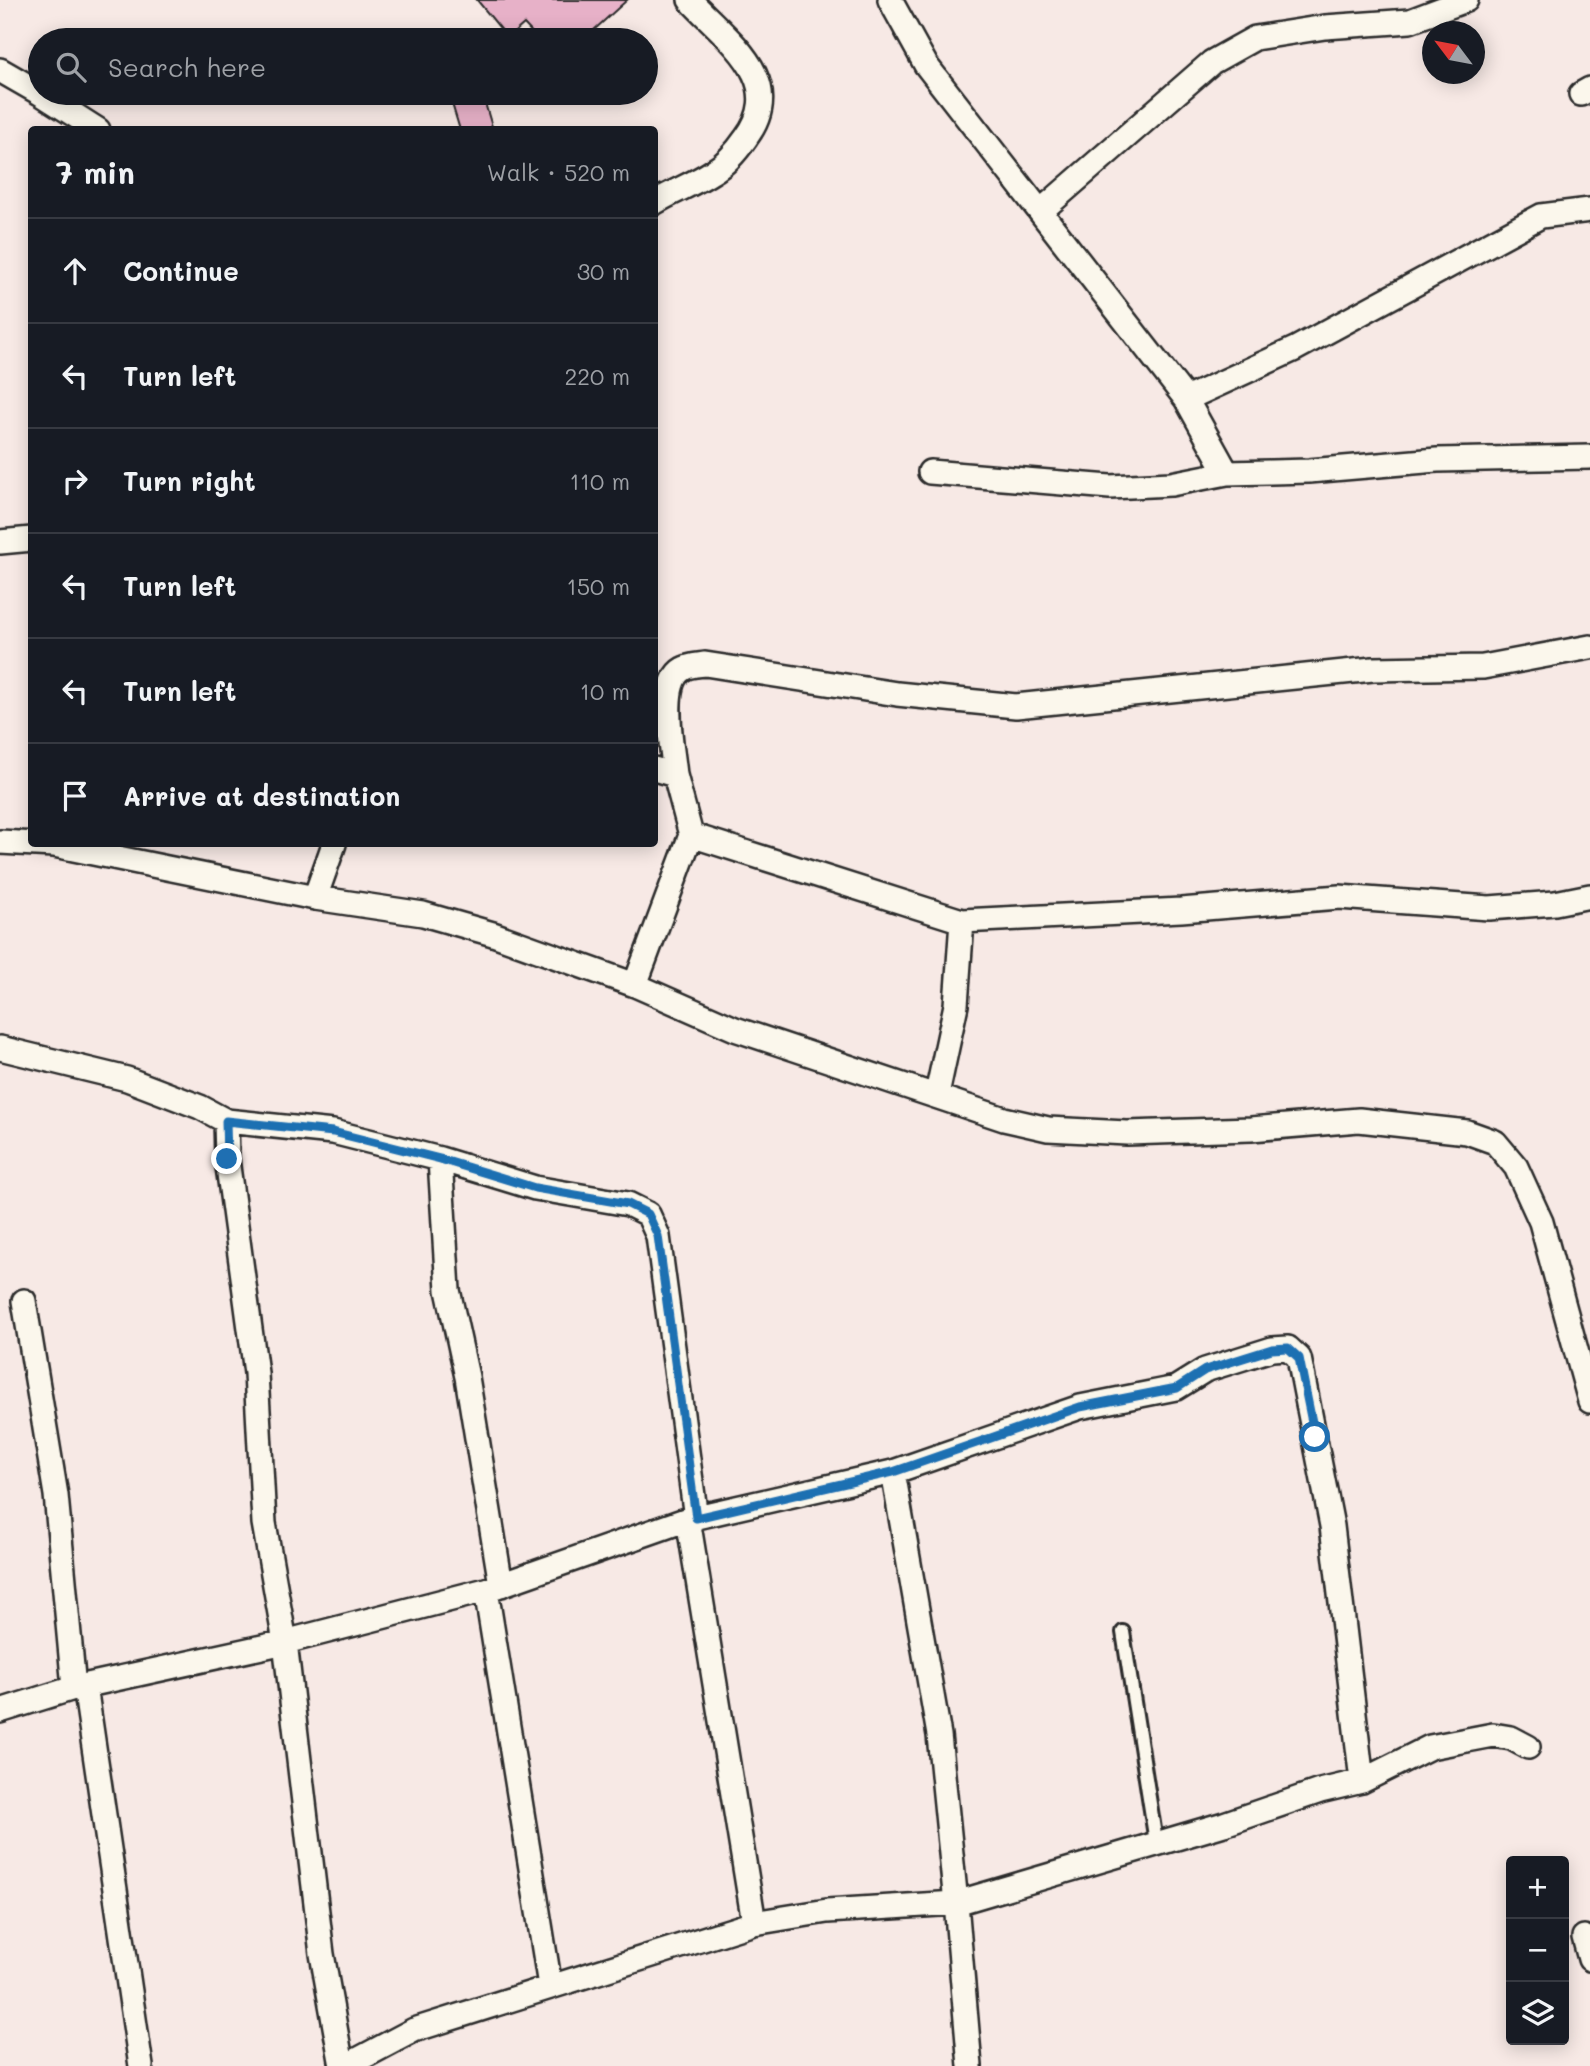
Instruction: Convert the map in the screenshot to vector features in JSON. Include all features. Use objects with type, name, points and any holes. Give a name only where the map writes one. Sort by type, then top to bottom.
[{"type":"street","points":[[658,201],[713,172],[735,153],[755,126],[763,96],[752,66],[690,0]]},
{"type":"street","points":[[890,0],[926,65],[1042,210],[1186,399],[1227,474]]},
{"type":"street","points":[[1042,210],[1212,62],[1255,38],[1325,27],[1410,21],[1466,0]]},
{"type":"street","points":[[0,70],[28,86]]},
{"type":"street","points":[[59,105],[92,126]]},
{"type":"street","points":[[1186,399],[1295,349],[1541,216],[1590,210]]},
{"type":"street","points":[[930,472],[1110,487],[1171,484],[1227,474],[1437,460],[1590,457]]},
{"type":"street","points":[[0,542],[28,539]]},
{"type":"street","points":[[635,985],[691,835],[665,772],[668,694],[674,677],[684,668],[705,664],[897,694],[1016,706],[1373,669],[1483,667],[1590,647]]},
{"type":"street","points":[[691,835],[962,921],[1181,910],[1326,897],[1393,899],[1489,908],[1555,903],[1590,896]]},
{"type":"street","points":[[0,842],[28,844]]},
{"type":"street","points":[[64,847],[315,898],[423,914],[493,934],[635,985],[735,1029],[937,1094],[1004,1119],[1048,1129],[1141,1132],[1251,1129],[1359,1120],[1467,1132],[1495,1142],[1516,1167],[1541,1222],[1590,1401]]},
{"type":"street","points":[[315,898],[333,847]]},
{"type":"street","points":[[937,1094],[956,1005],[962,921]]},
{"type":"street","points":[[0,1048],[127,1079],[200,1107],[226,1121],[333,1132],[440,1159],[535,1188],[628,1204],[648,1214],[658,1236],[692,1519],[754,1923]]},
{"type":"street","points":[[226,1121],[227,1159],[256,1373],[264,1523],[285,1642],[322,1954],[344,2066],[414,2030],[754,1923],[827,1911],[956,1903],[1224,1824],[1320,1791],[1362,1781],[1430,1748],[1466,1738],[1493,1735],[1511,1738],[1528,1747]]},
{"type":"street","points":[[440,1159],[448,1290],[467,1377],[550,1986]]},
{"type":"street","points":[[24,1301],[56,1495],[79,1687],[141,2066]]},
{"type":"street","points":[[0,1711],[79,1687],[285,1642],[494,1588],[692,1519],[893,1472],[1080,1407],[1177,1388],[1205,1370],[1272,1349],[1288,1348],[1299,1358],[1332,1526],[1362,1781]]},
{"type":"street","points":[[893,1472],[939,1735],[970,2066]]},
{"type":"lane","points":[[1123,1632],[1156,1842]]},
{"type":"building","points":[[477,0],[627,0],[596,28],[528,28],[524,24],[519,28],[500,28]]},
{"type":"building","points":[[452,105],[486,105],[492,126],[459,126]]},
{"type":"route","points":[[227,1159],[226,1121],[333,1132],[440,1159],[535,1188],[600,1202],[628,1204],[648,1214],[658,1236],[696,1518],[893,1472],[1080,1407],[1177,1388],[1205,1370],[1251,1358],[1272,1349],[1288,1348],[1299,1358],[1315,1437]]}]
